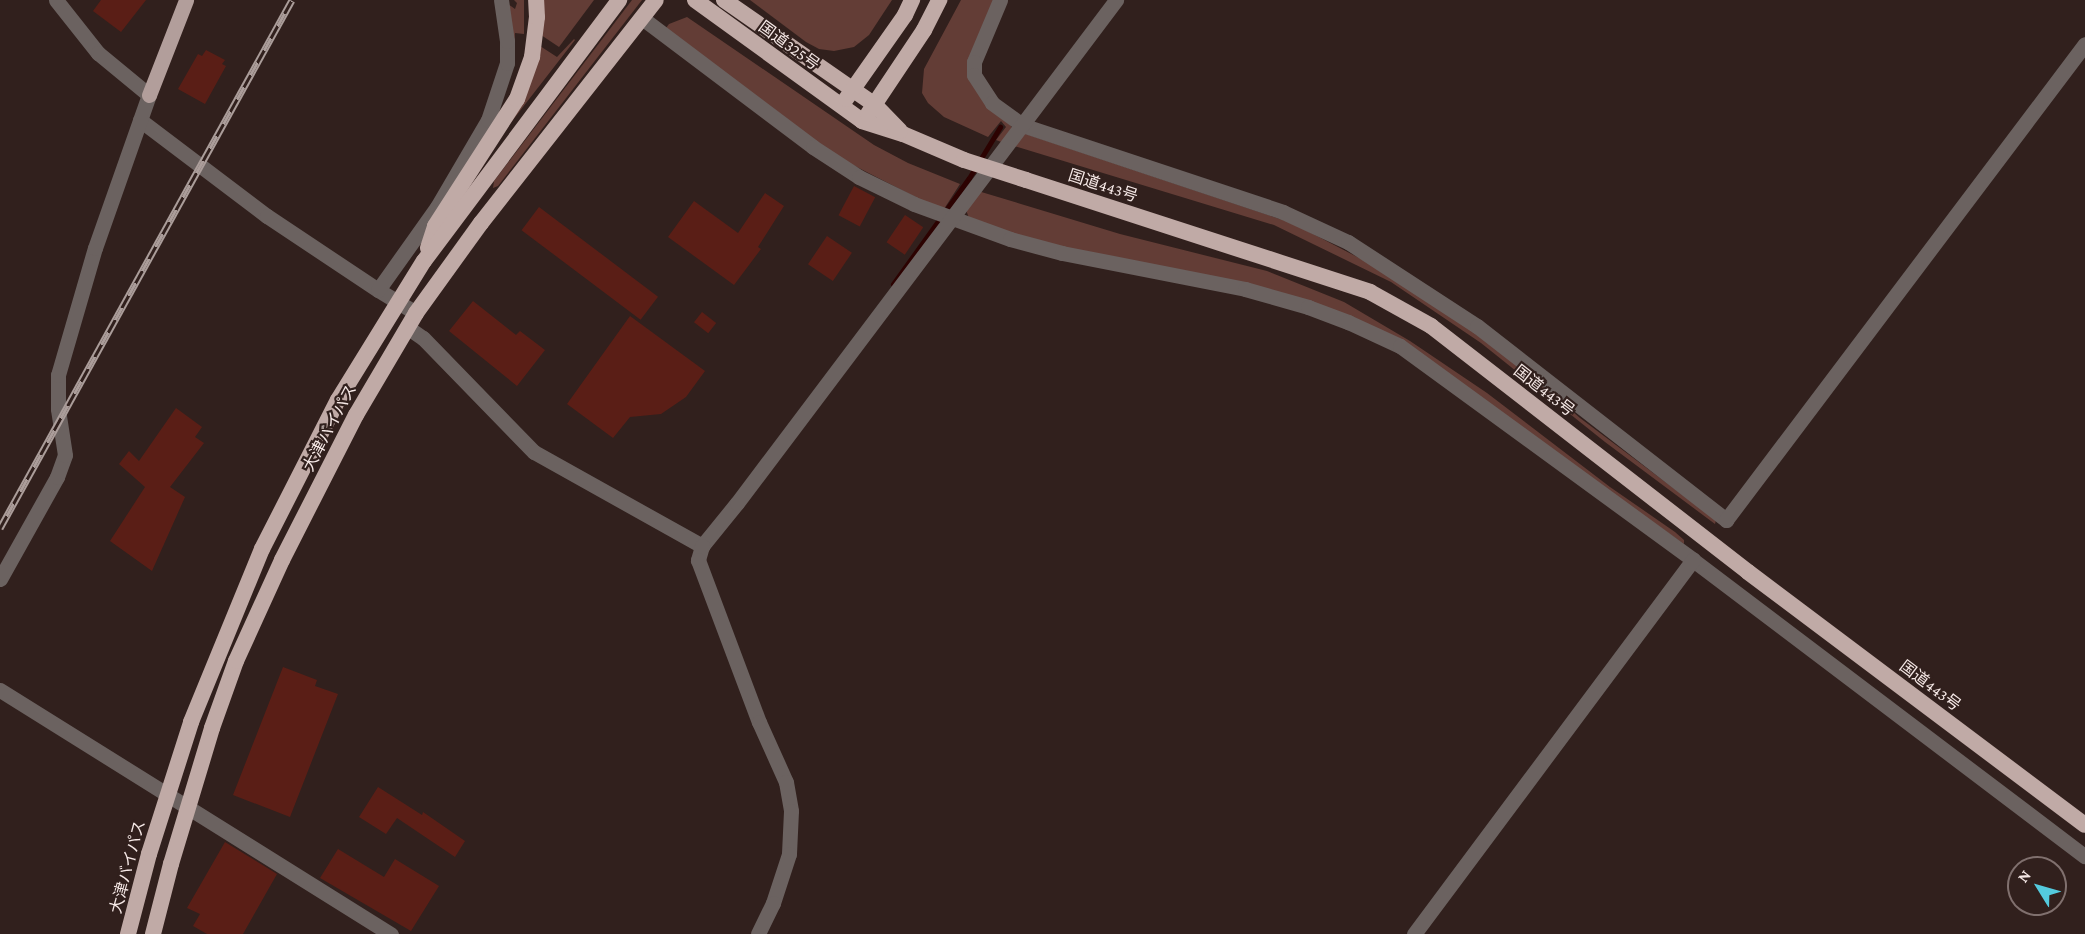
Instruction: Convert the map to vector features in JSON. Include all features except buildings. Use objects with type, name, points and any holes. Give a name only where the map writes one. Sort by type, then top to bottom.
[{"type":"highway","points":[[424,261],[435,226],[517,99],[532,57],[537,17],[536,0]]},
{"type":"highway","name":"大津バイパス","points":[[128,934],[148,854],[191,722],[262,549],[338,400],[424,261],[619,0]]},
{"type":"highway","name":"大津バイパス","points":[[153,934],[188,806],[236,661],[282,560],[356,415],[412,320],[482,223],[656,0]]},
{"type":"highway","name":"国道325号","points":[[695,0],[862,121]]},
{"type":"highway","name":"国道325号","points":[[724,0],[851,91]]},
{"type":"highway","points":[[840,107],[905,15],[912,0]]},
{"type":"highway","points":[[862,121],[924,30],[939,0]]},
{"type":"highway","name":"国道443号","points":[[851,91],[875,105],[903,134]]},
{"type":"highway","name":"国道443号","points":[[862,121],[903,134],[964,160],[1370,292],[1431,326],[1748,573],[2085,825]]},
{"type":"main road","points":[[149,95],[186,0]]},
{"type":"street","points":[[0,579],[57,477],[65,455],[64,433],[58,409],[58,375],[95,248],[149,95],[98,53],[56,0]]},
{"type":"street","points":[[378,290],[436,207],[488,120],[507,63],[507,41],[501,0]]},
{"type":"street","points":[[1000,0],[974,62],[974,75],[992,103],[1022,124],[1283,212],[1348,242],[1477,326],[1726,520],[2085,44]]},
{"type":"street","points":[[758,934],[773,903],[789,854],[791,811],[786,782],[759,723],[698,560],[702,546],[1116,0]]},
{"type":"street","points":[[642,18],[813,147],[859,177],[951,219],[1062,253],[1245,289],[1348,322],[1400,346],[1435,369],[1693,560],[2085,856]]},
{"type":"street","points":[[140,120],[267,216],[398,302],[423,338],[534,452],[702,546]]},
{"type":"street","points":[[1414,934],[1693,560]]},
{"type":"street","points":[[0,690],[391,934]]},
{"type":"shaded area","points":[[514,0],[524,0],[524,34],[515,33],[514,55],[508,4],[515,9],[517,3]]},
{"type":"shaded area","points":[[541,0],[594,0],[559,47],[541,35]]},
{"type":"shaded area","points":[[632,0],[642,0],[498,186],[493,188],[494,181]]},
{"type":"shaded area","points":[[750,0],[892,0],[869,35],[854,47],[834,51],[819,49],[806,42]]},
{"type":"shaded area","points":[[961,0],[995,0],[971,55],[1012,128],[1004,143],[996,140],[1006,127],[1001,121],[988,137],[944,117],[928,103],[922,93],[924,69]]},
{"type":"shaded area","points":[[687,17],[874,145],[908,163],[960,184],[944,209],[933,206],[849,163],[818,143],[666,28],[669,24]]},
{"type":"shaded area","points":[[574,39],[509,125],[540,46],[557,57]]},
{"type":"shaded area","points":[[1023,133],[1292,223],[1384,271],[1438,305],[1535,379],[1580,418],[1716,520],[1715,524],[1605,442],[1481,343],[1391,282],[1274,225],[1014,146]]},
{"type":"shaded area","points":[[978,191],[1120,234],[1267,271],[1344,302],[1410,341],[1487,393],[1610,487],[1675,532],[1684,540],[1684,544],[1380,331],[1028,239],[969,218],[966,210]]},
{"type":"waterway","points":[[893,284],[969,178],[1000,127]]},
{"type":"railway","points":[[0,528],[292,0]]}]
